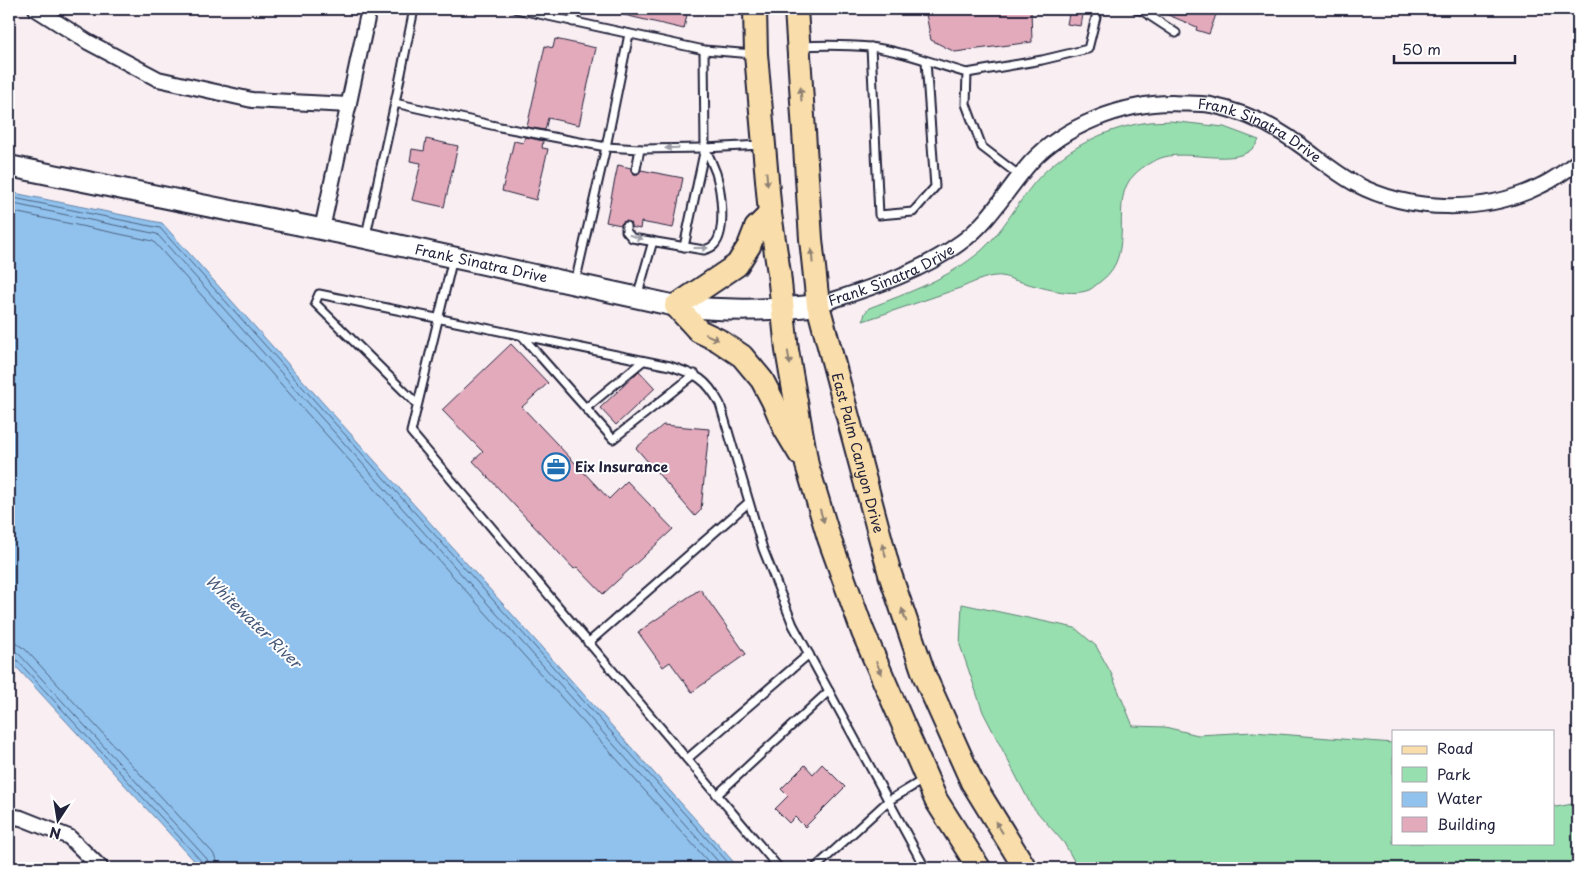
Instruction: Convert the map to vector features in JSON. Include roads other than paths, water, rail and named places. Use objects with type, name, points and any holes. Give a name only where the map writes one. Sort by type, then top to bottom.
[{"type":"main road","points":[[755,9],[756,54],[770,214],[779,273],[787,350],[807,466],[829,538],[864,632],[926,777],[936,800],[979,868]]},
{"type":"main road","name":"East Palm Canyon Drive","points":[[796,9],[811,239],[818,305],[890,574],[926,677],[972,782],[1025,868]]},
{"type":"main road","name":"Frank Sinatra Drive","points":[[9,166],[365,238],[676,306],[720,310],[782,309],[818,305]]},
{"type":"main road","points":[[770,214],[756,228],[749,246],[736,265],[676,306],[699,331],[718,340],[742,356],[762,380],[785,429],[807,466]]},
{"type":"street","points":[[36,9],[88,42],[158,79],[252,100],[349,105]]},
{"type":"street","points":[[322,229],[369,9]]},
{"type":"street","name":"Frank Sinatra Drive","points":[[818,305],[891,280],[945,254],[980,226],[994,211],[1033,160],[1053,144],[1079,128],[1116,112],[1142,106],[1170,103],[1211,106],[1251,117],[1275,128],[1354,183],[1384,195],[1422,204],[1470,205],[1519,195],[1542,185],[1578,161]]},
{"type":"street","points":[[9,816],[22,818],[69,836],[101,868]]},
{"type":"lane","points":[[365,238],[414,9]]},
{"type":"lane","points":[[516,9],[704,50],[756,54]]},
{"type":"lane","points":[[573,22],[576,9]]},
{"type":"lane","points":[[798,46],[820,45],[871,48],[926,61],[967,74],[1088,49],[1098,9]]},
{"type":"lane","points":[[1136,9],[1176,33]]},
{"type":"lane","points":[[575,284],[629,34]]},
{"type":"lane","points":[[871,48],[878,215],[913,212],[935,187],[926,61]]},
{"type":"lane","points":[[684,247],[705,148],[704,50]]},
{"type":"lane","points":[[967,74],[966,104],[982,147],[1020,176]]},
{"type":"lane","points":[[395,103],[500,127],[606,146],[640,149],[705,148],[764,144]]},
{"type":"lane","points":[[626,226],[626,232],[632,238],[704,250],[713,247],[719,238],[722,226],[716,175],[705,148]]},
{"type":"lane","points":[[636,169],[640,149]]},
{"type":"lane","points":[[637,297],[653,242]]},
{"type":"lane","points":[[453,257],[411,432],[779,868]]},
{"type":"lane","points":[[417,404],[315,303],[319,294],[643,360],[696,374],[711,388],[720,404],[763,549],[793,625],[925,868]]},
{"type":"lane","points":[[521,336],[613,439],[696,374]]},
{"type":"lane","points":[[586,408],[643,360]]},
{"type":"lane","points":[[588,643],[748,503]]},
{"type":"lane","points":[[687,759],[809,654]]},
{"type":"lane","points":[[717,795],[829,691]]},
{"type":"lane","points":[[816,868],[888,801],[926,777]]},
{"type":"water","name":"Whitewater River","points":[[9,192],[162,223],[739,868],[201,868],[9,659]]},
{"type":"place","name":"Eix Insurance","points":[[556,467]]}]
